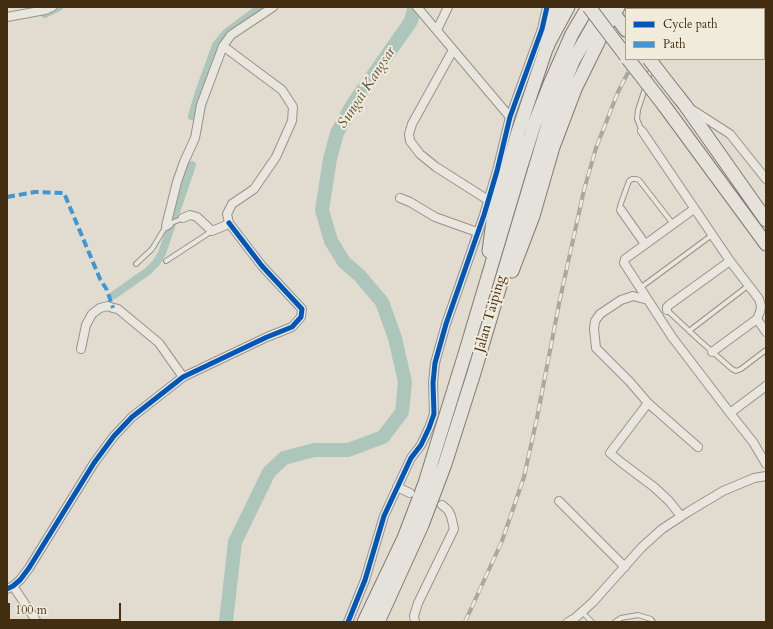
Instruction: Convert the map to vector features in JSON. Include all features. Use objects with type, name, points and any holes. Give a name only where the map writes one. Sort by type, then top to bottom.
[{"type":"highway","points":[[487,279],[493,221],[518,132],[547,46],[554,7]]},
{"type":"highway","points":[[547,46],[568,7]]},
{"type":"highway","points":[[588,7],[625,55]]},
{"type":"highway","name":"Jalan Taiping","points":[[364,622],[404,538],[425,483],[534,125],[572,34],[588,7]]},
{"type":"highway","points":[[494,305],[506,284],[518,257],[533,216],[553,147],[575,88],[605,28],[611,9]]},
{"type":"highway","points":[[611,9],[625,29]]},
{"type":"highway","name":"Jalan Taiping","points":[[378,622],[422,525],[445,464],[550,118],[573,61],[611,9]]},
{"type":"highway","points":[[629,60],[766,244]]},
{"type":"highway","points":[[650,60],[681,100],[766,220]]},
{"type":"street","points":[[7,17],[45,10],[52,7]]},
{"type":"street","points":[[167,225],[179,176],[195,138],[201,105],[223,46],[231,35],[273,7]]},
{"type":"street","points":[[417,7],[510,117]]},
{"type":"street","points":[[435,28],[448,7]]},
{"type":"street","points":[[348,622],[365,580],[384,516],[411,458],[421,445],[434,414],[433,383],[435,363],[446,324],[488,200],[510,117],[542,29],[547,7]]},
{"type":"street","points":[[36,622],[10,587],[29,568],[94,463],[114,436],[132,417],[183,377],[292,326],[301,317],[302,309],[262,266],[229,223],[227,214],[232,204],[254,190],[276,158],[292,121],[293,107],[282,90],[223,46]]},
{"type":"street","points":[[453,50],[412,124],[409,134],[410,141],[420,154],[436,167],[488,200]]},
{"type":"street","points":[[681,100],[730,134],[766,178]]},
{"type":"street","points":[[642,131],[730,261],[759,299],[761,306],[757,319],[712,352]]},
{"type":"street","points":[[400,198],[410,202],[435,217],[477,232]]},
{"type":"street","points":[[694,209],[645,244],[624,261],[624,263],[672,337],[753,442],[766,464]]},
{"type":"street","points":[[621,210],[645,244]]},
{"type":"street","points":[[183,218],[190,215],[197,217],[212,231],[229,223]]},
{"type":"street","points":[[667,310],[669,304],[730,261]]},
{"type":"street","points":[[648,300],[633,296],[621,300],[600,314],[595,322],[594,329],[596,348],[630,382],[648,403],[698,447]]},
{"type":"street","points":[[81,349],[86,325],[92,314],[100,308],[108,306],[118,309],[159,343],[183,377]]},
{"type":"street","points":[[757,319],[766,332]]},
{"type":"street","points":[[730,413],[766,386]]},
{"type":"street","points":[[648,403],[610,453],[622,464],[654,487],[669,501],[681,516]]},
{"type":"street","points":[[568,622],[593,602],[642,547],[662,529],[681,516],[739,483],[766,476]]},
{"type":"street","points":[[398,487],[410,494]]},
{"type":"street","points":[[559,501],[624,567]]},
{"type":"street","points":[[415,622],[414,616],[418,602],[454,529],[451,516],[448,510],[442,505]]},
{"type":"lane","points":[[642,131],[637,120],[638,110],[655,60]]},
{"type":"lane","points":[[621,210],[620,206],[629,181],[636,179],[639,180],[674,224]]},
{"type":"lane","points":[[136,264],[152,249],[167,225],[183,218]]},
{"type":"lane","points":[[166,261],[212,231]]},
{"type":"lane","points":[[640,288],[713,235]]},
{"type":"lane","points":[[689,331],[749,285]]},
{"type":"lane","points":[[667,310],[732,370],[736,371],[741,369],[766,350]]},
{"type":"lane","points":[[582,612],[592,622]]},
{"type":"lane","points":[[615,622],[621,618],[638,615],[651,619],[653,622]]},
{"type":"waterway","points":[[45,14],[59,7]]},
{"type":"waterway","points":[[192,116],[216,45],[226,33],[261,7]]},
{"type":"waterway","name":"Sungai Kangsar","points":[[226,622],[235,542],[269,472],[284,458],[314,450],[348,450],[383,437],[402,412],[405,382],[395,338],[382,302],[360,276],[344,262],[331,241],[322,210],[330,159],[337,133],[353,104],[411,21],[415,7]]},
{"type":"waterway","points":[[114,295],[148,271],[156,263],[162,253],[192,165]]},
{"type":"railway","points":[[465,622],[502,541],[524,477],[584,190],[596,148],[618,92],[634,60]]},
{"type":"marked path","points":[[7,197],[35,192],[64,193],[100,279],[107,290],[113,308]]},
{"type":"cycle path","points":[[348,622],[365,580],[384,516],[411,458],[421,445],[434,414],[433,383],[435,363],[446,324],[484,215],[497,171],[510,117],[542,29],[547,7]]},
{"type":"cycle path","points":[[7,589],[20,580],[29,568],[94,463],[114,436],[132,417],[183,377],[267,337],[292,327],[301,317],[302,309],[262,266],[229,223]]}]
